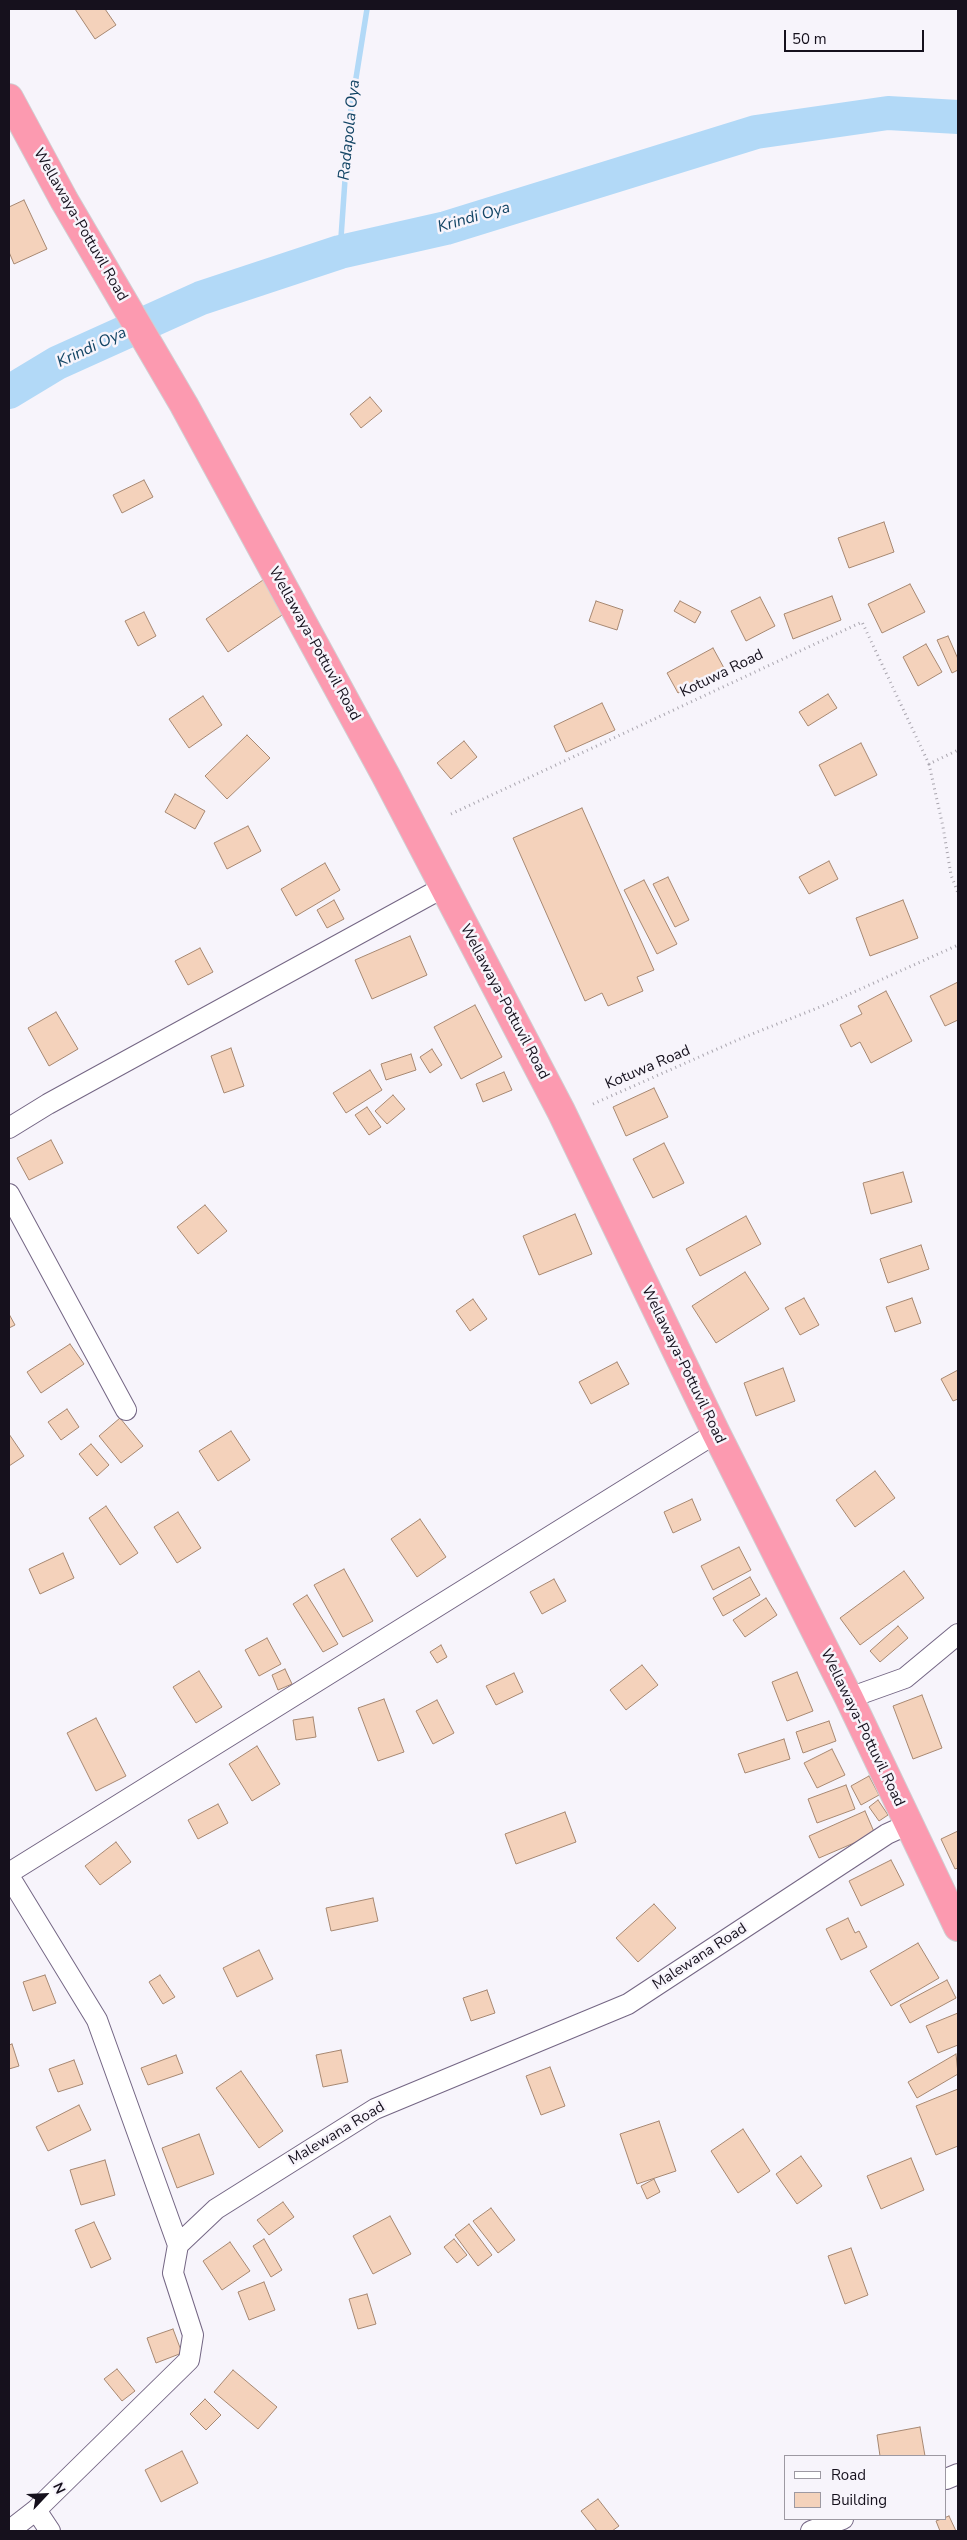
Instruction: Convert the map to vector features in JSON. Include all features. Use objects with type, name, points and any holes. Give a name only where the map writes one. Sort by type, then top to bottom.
[{"type":"highway","name":"Wellawaya-Pottuvil Road","points":[[9,98],[64,200],[184,405],[386,776],[561,1111],[716,1433],[849,1698],[958,1927]]},
{"type":"street","points":[[9,1128],[48,1104],[444,887]]},
{"type":"street","points":[[9,1194],[126,1410]]},
{"type":"street","points":[[9,2531],[36,2510],[189,2360],[194,2335],[174,2273],[178,2245],[97,2020],[9,1874],[716,1433]]},
{"type":"street","points":[[849,1698],[905,1678],[958,1634]]},
{"type":"street","name":"Malewana Road","points":[[178,2245],[216,2209],[375,2109],[628,2004],[886,1834],[908,1824]]},
{"type":"street","points":[[36,2510],[50,2531]]},
{"type":"street","points":[[811,2531],[840,2520]]},
{"type":"path","name":"Kotuwa Road","points":[[451,814],[862,622],[929,764],[944,827],[952,875],[958,893]]},
{"type":"path","points":[[929,764],[958,750]]},
{"type":"path","name":"Kotuwa Road","points":[[593,1104],[742,1038],[825,1005],[958,945]]},
{"type":"building","points":[[75,9],[105,9],[116,25],[95,39]]},
{"type":"building","points":[[24,200],[47,249],[14,264],[9,252],[9,207]]},
{"type":"building","points":[[370,397],[382,411],[361,428],[350,414]]},
{"type":"building","points":[[144,480],[153,497],[122,513],[113,495]]},
{"type":"building","points":[[884,522],[894,552],[849,568],[838,538]]},
{"type":"building","points":[[266,578],[288,611],[228,652],[206,619]]},
{"type":"building","points":[[910,584],[925,612],[882,633],[868,604]]},
{"type":"building","points":[[832,596],[841,620],[793,639],[784,614]]},
{"type":"building","points":[[760,597],[775,626],[746,641],[731,611]]},
{"type":"building","points":[[596,601],[623,610],[617,630],[589,621]]},
{"type":"building","points":[[680,601],[701,612],[695,623],[674,611]]},
{"type":"building","points":[[144,612],[156,636],[138,646],[125,621]]},
{"type":"building","points":[[948,636],[958,659],[958,670],[952,673],[937,640]]},
{"type":"building","points":[[926,644],[942,672],[918,686],[903,657]]},
{"type":"building","points":[[713,648],[724,668],[678,693],[667,673]]},
{"type":"building","points":[[828,694],[837,708],[808,726],[799,712]]},
{"type":"building","points":[[203,696],[222,725],[189,748],[169,719]]},
{"type":"building","points":[[602,703],[615,730],[566,752],[554,726]]},
{"type":"building","points":[[247,735],[270,758],[227,799],[205,776]]},
{"type":"building","points":[[464,741],[477,757],[451,779],[437,763]]},
{"type":"building","points":[[861,743],[877,775],[835,796],[819,765]]},
{"type":"building","points":[[175,794],[205,811],[195,829],[165,812]]},
{"type":"building","points":[[582,808],[654,970],[637,977],[643,991],[608,1006],[602,993],[585,1001],[513,838]]},
{"type":"building","points":[[248,826],[261,851],[227,869],[214,843]]},
{"type":"building","points":[[829,861],[838,879],[809,894],[799,877]]},
{"type":"building","points":[[325,863],[340,890],[296,916],[281,889]]},
{"type":"building","points":[[668,877],[689,920],[675,927],[653,884]]},
{"type":"building","points":[[644,880],[677,944],[657,954],[624,890]]},
{"type":"building","points":[[334,900],[344,919],[327,928],[317,910]]},
{"type":"building","points":[[903,900],[918,938],[870,956],[856,918]]},
{"type":"building","points":[[410,936],[427,975],[372,999],[355,960]]},
{"type":"building","points":[[200,948],[213,972],[188,985],[175,961]]},
{"type":"building","points":[[958,982],[958,1020],[945,1026],[930,996]]},
{"type":"building","points":[[886,991],[912,1041],[871,1063],[860,1042],[851,1047],[840,1025],[862,1014],[858,1006]]},
{"type":"building","points":[[475,1005],[502,1057],[461,1079],[434,1027]]},
{"type":"building","points":[[56,1012],[78,1049],[49,1066],[28,1028]]},
{"type":"building","points":[[231,1048],[244,1086],[224,1093],[211,1056]]},
{"type":"building","points":[[432,1049],[442,1065],[430,1073],[420,1057]]},
{"type":"building","points":[[411,1054],[416,1070],[386,1080],[381,1064]]},
{"type":"building","points":[[370,1070],[382,1090],[346,1113],[333,1093]]},
{"type":"building","points":[[504,1072],[512,1090],[483,1102],[476,1084]]},
{"type":"building","points":[[654,1088],[668,1117],[626,1136],[613,1107]]},
{"type":"building","points":[[393,1095],[405,1109],[387,1124],[375,1111]]},
{"type":"building","points":[[367,1107],[381,1127],[369,1135],[355,1115]]},
{"type":"building","points":[[51,1140],[63,1163],[29,1180],[17,1158]]},
{"type":"building","points":[[664,1143],[684,1183],[653,1198],[633,1159]]},
{"type":"building","points":[[903,1172],[912,1202],[871,1214],[863,1183]]},
{"type":"building","points":[[205,1205],[227,1231],[198,1254],[177,1227]]},
{"type":"building","points":[[575,1214],[592,1254],[539,1275],[523,1236]]},
{"type":"building","points":[[746,1216],[761,1244],[700,1276],[686,1249]]},
{"type":"building","points":[[921,1245],[929,1269],[888,1283],[880,1259]]},
{"type":"building","points":[[745,1272],[769,1309],[716,1343],[692,1306]]},
{"type":"building","points":[[804,1298],[819,1325],[800,1335],[785,1308]]},
{"type":"building","points":[[912,1298],[921,1323],[895,1332],[886,1307]]},
{"type":"building","points":[[473,1299],[487,1319],[470,1331],[456,1311]]},
{"type":"building","points":[[9,1314],[15,1325],[9,1328]]},
{"type":"building","points":[[70,1344],[84,1364],[41,1393],[27,1372]]},
{"type":"building","points":[[617,1362],[629,1384],[591,1404],[579,1382]]},
{"type":"building","points":[[783,1368],[795,1401],[756,1416],[744,1383]]},
{"type":"building","points":[[958,1370],[958,1399],[953,1401],[941,1379]]},
{"type":"building","points":[[67,1409],[79,1427],[61,1440],[48,1422]]},
{"type":"building","points":[[120,1418],[143,1446],[121,1463],[99,1436]]},
{"type":"building","points":[[231,1431],[250,1460],[218,1481],[199,1451]]},
{"type":"building","points":[[9,1434],[24,1456],[9,1466]]},
{"type":"building","points":[[91,1444],[109,1465],[97,1476],[79,1454]]},
{"type":"building","points":[[875,1471],[895,1498],[855,1527],[836,1500]]},
{"type":"building","points":[[692,1499],[701,1520],[673,1533],[664,1512]]},
{"type":"building","points":[[106,1506],[138,1553],[120,1565],[89,1518]]},
{"type":"building","points":[[178,1512],[201,1548],[177,1563],[154,1527]]},
{"type":"building","points":[[420,1519],[446,1557],[417,1577],[391,1539]]},
{"type":"building","points":[[739,1547],[751,1570],[713,1590],[701,1566]]},
{"type":"building","points":[[63,1553],[74,1578],[40,1594],[29,1569]]},
{"type":"building","points":[[344,1569],[373,1621],[343,1637],[314,1585]]},
{"type":"building","points":[[904,1571],[924,1598],[860,1645],[840,1618]]},
{"type":"building","points":[[750,1577],[760,1595],[723,1616],[713,1598]]},
{"type":"building","points":[[554,1579],[566,1601],[542,1614],[530,1592]]},
{"type":"building","points":[[307,1595],[338,1644],[323,1652],[293,1604]]},
{"type":"building","points":[[766,1598],[777,1615],[745,1637],[733,1620]]},
{"type":"building","points":[[898,1626],[908,1638],[880,1662],[870,1651]]},
{"type":"building","points":[[267,1638],[281,1664],[259,1676],[245,1650]]},
{"type":"building","points":[[441,1645],[447,1657],[437,1663],[430,1652]]},
{"type":"building","points":[[642,1665],[658,1685],[626,1710],[610,1690]]},
{"type":"building","points":[[285,1669],[292,1684],[278,1690],[272,1675]]},
{"type":"building","points":[[199,1671],[222,1707],[196,1723],[173,1687]]},
{"type":"building","points":[[797,1672],[813,1711],[787,1721],[772,1682]]},
{"type":"building","points":[[514,1673],[523,1692],[496,1705],[486,1686]]},
{"type":"building","points":[[922,1695],[942,1748],[913,1759],[893,1706]]},
{"type":"building","points":[[384,1699],[404,1752],[378,1761],[358,1708]]},
{"type":"building","points":[[437,1700],[454,1733],[433,1744],[416,1711]]},
{"type":"building","points":[[313,1717],[316,1737],[296,1740],[293,1720]]},
{"type":"building","points":[[96,1718],[126,1776],[96,1791],[67,1733]]},
{"type":"building","points":[[829,1721],[836,1741],[803,1753],[796,1732]]},
{"type":"building","points":[[784,1739],[790,1759],[745,1773],[738,1754]]},
{"type":"building","points":[[257,1746],[280,1784],[252,1801],[229,1764]]},
{"type":"building","points":[[832,1749],[845,1775],[817,1788],[804,1763]]},
{"type":"building","points":[[869,1776],[879,1795],[861,1805],[851,1786]]},
{"type":"building","points":[[846,1785],[855,1809],[817,1823],[808,1799]]},
{"type":"building","points":[[878,1800],[888,1815],[879,1821],[869,1807]]},
{"type":"building","points":[[218,1804],[228,1823],[198,1839],[188,1820]]},
{"type":"building","points":[[865,1811],[875,1834],[819,1858],[809,1836]]},
{"type":"building","points":[[565,1812],[576,1842],[516,1864],[505,1834]]},
{"type":"building","points":[[958,1831],[958,1868],[955,1869],[941,1839]]},
{"type":"building","points":[[116,1842],[131,1862],[100,1885],[85,1866]]},
{"type":"building","points":[[891,1860],[904,1885],[861,1906],[849,1881]]},
{"type":"building","points":[[373,1898],[378,1921],[331,1931],[326,1908]]},
{"type":"building","points":[[654,1904],[676,1928],[638,1962],[616,1938]]},
{"type":"building","points":[[848,1918],[855,1933],[859,1931],[867,1947],[841,1960],[826,1929]]},
{"type":"building","points":[[918,1943],[939,1978],[891,2006],[870,1971]]},
{"type":"building","points":[[259,1950],[273,1979],[237,1997],[223,1968]]},
{"type":"building","points":[[45,1975],[56,2003],[33,2011],[23,1982]]},
{"type":"building","points":[[160,1975],[175,1997],[163,2004],[149,1982]]},
{"type":"building","points":[[947,1980],[956,1998],[910,2023],[900,2005]]},
{"type":"building","points":[[487,1990],[495,2013],[471,2021],[463,1998]]},
{"type":"building","points":[[958,2013],[958,2045],[938,2053],[926,2026]]},
{"type":"building","points":[[12,2044],[19,2066],[9,2069],[9,2045]]},
{"type":"building","points":[[341,2050],[348,2082],[323,2087],[316,2055]]},
{"type":"building","points":[[956,2054],[958,2074],[917,2098],[908,2082]]},
{"type":"building","points":[[176,2055],[183,2073],[148,2085],[141,2068]]},
{"type":"building","points":[[74,2060],[83,2084],[58,2092],[49,2069]]},
{"type":"building","points":[[550,2067],[565,2106],[541,2115],[526,2076]]},
{"type":"building","points":[[241,2071],[283,2131],[259,2148],[216,2088]]},
{"type":"building","points":[[958,2089],[958,2146],[936,2155],[916,2106]]},
{"type":"building","points":[[79,2105],[91,2130],[48,2151],[36,2127]]},
{"type":"building","points":[[659,2121],[676,2171],[637,2184],[620,2134]]},
{"type":"building","points":[[743,2129],[770,2171],[738,2193],[711,2151]]},
{"type":"building","points":[[199,2134],[214,2174],[177,2188],[162,2148]]},
{"type":"building","points":[[801,2156],[822,2186],[797,2204],[776,2174]]},
{"type":"building","points":[[911,2158],[924,2190],[881,2209],[867,2176]]},
{"type":"building","points":[[105,2160],[115,2195],[81,2205],[70,2170]]},
{"type":"building","points":[[654,2179],[660,2192],[647,2199],[641,2186]]},
{"type":"building","points":[[283,2202],[294,2217],[269,2235],[257,2220]]},
{"type":"building","points":[[491,2208],[515,2240],[498,2253],[473,2221]]},
{"type":"building","points":[[390,2216],[411,2254],[373,2274],[353,2236]]},
{"type":"building","points":[[94,2222],[111,2259],[91,2268],[75,2230]]},
{"type":"building","points":[[469,2224],[492,2255],[478,2266],[455,2235]]},
{"type":"building","points":[[264,2239],[282,2270],[271,2277],[253,2246]]},
{"type":"building","points":[[454,2239],[467,2255],[457,2263],[444,2247]]},
{"type":"building","points":[[230,2242],[250,2271],[222,2290],[203,2261]]},
{"type":"building","points":[[851,2248],[868,2295],[845,2304],[828,2256]]},
{"type":"building","points":[[264,2282],[275,2310],[249,2320],[238,2292]]},
{"type":"building","points":[[367,2294],[376,2324],[358,2329],[349,2299]]},
{"type":"building","points":[[173,2329],[182,2353],[156,2363],[147,2338]]},
{"type":"building","points":[[117,2369],[135,2391],[122,2401],[104,2379]]},
{"type":"building","points":[[233,2370],[277,2407],[258,2429],[214,2392]]},
{"type":"building","points":[[205,2399],[221,2415],[206,2430],[190,2414]]},
{"type":"building","points":[[920,2427],[925,2455],[880,2455],[877,2435]]},
{"type":"building","points":[[182,2451],[198,2483],[161,2502],[145,2470]]},
{"type":"building","points":[[598,2499],[619,2526],[612,2531],[597,2531],[581,2511]]},
{"type":"building","points":[[949,2516],[956,2531],[940,2531],[936,2521],[947,2520]]},
{"type":"waterway","name":"Radapola Oya","points":[[340,252],[349,122],[367,9]]},
{"type":"waterway","name":"Krindi Oya","points":[[9,392],[57,363],[201,298],[340,252],[446,228],[756,132],[888,113],[958,117]]}]
